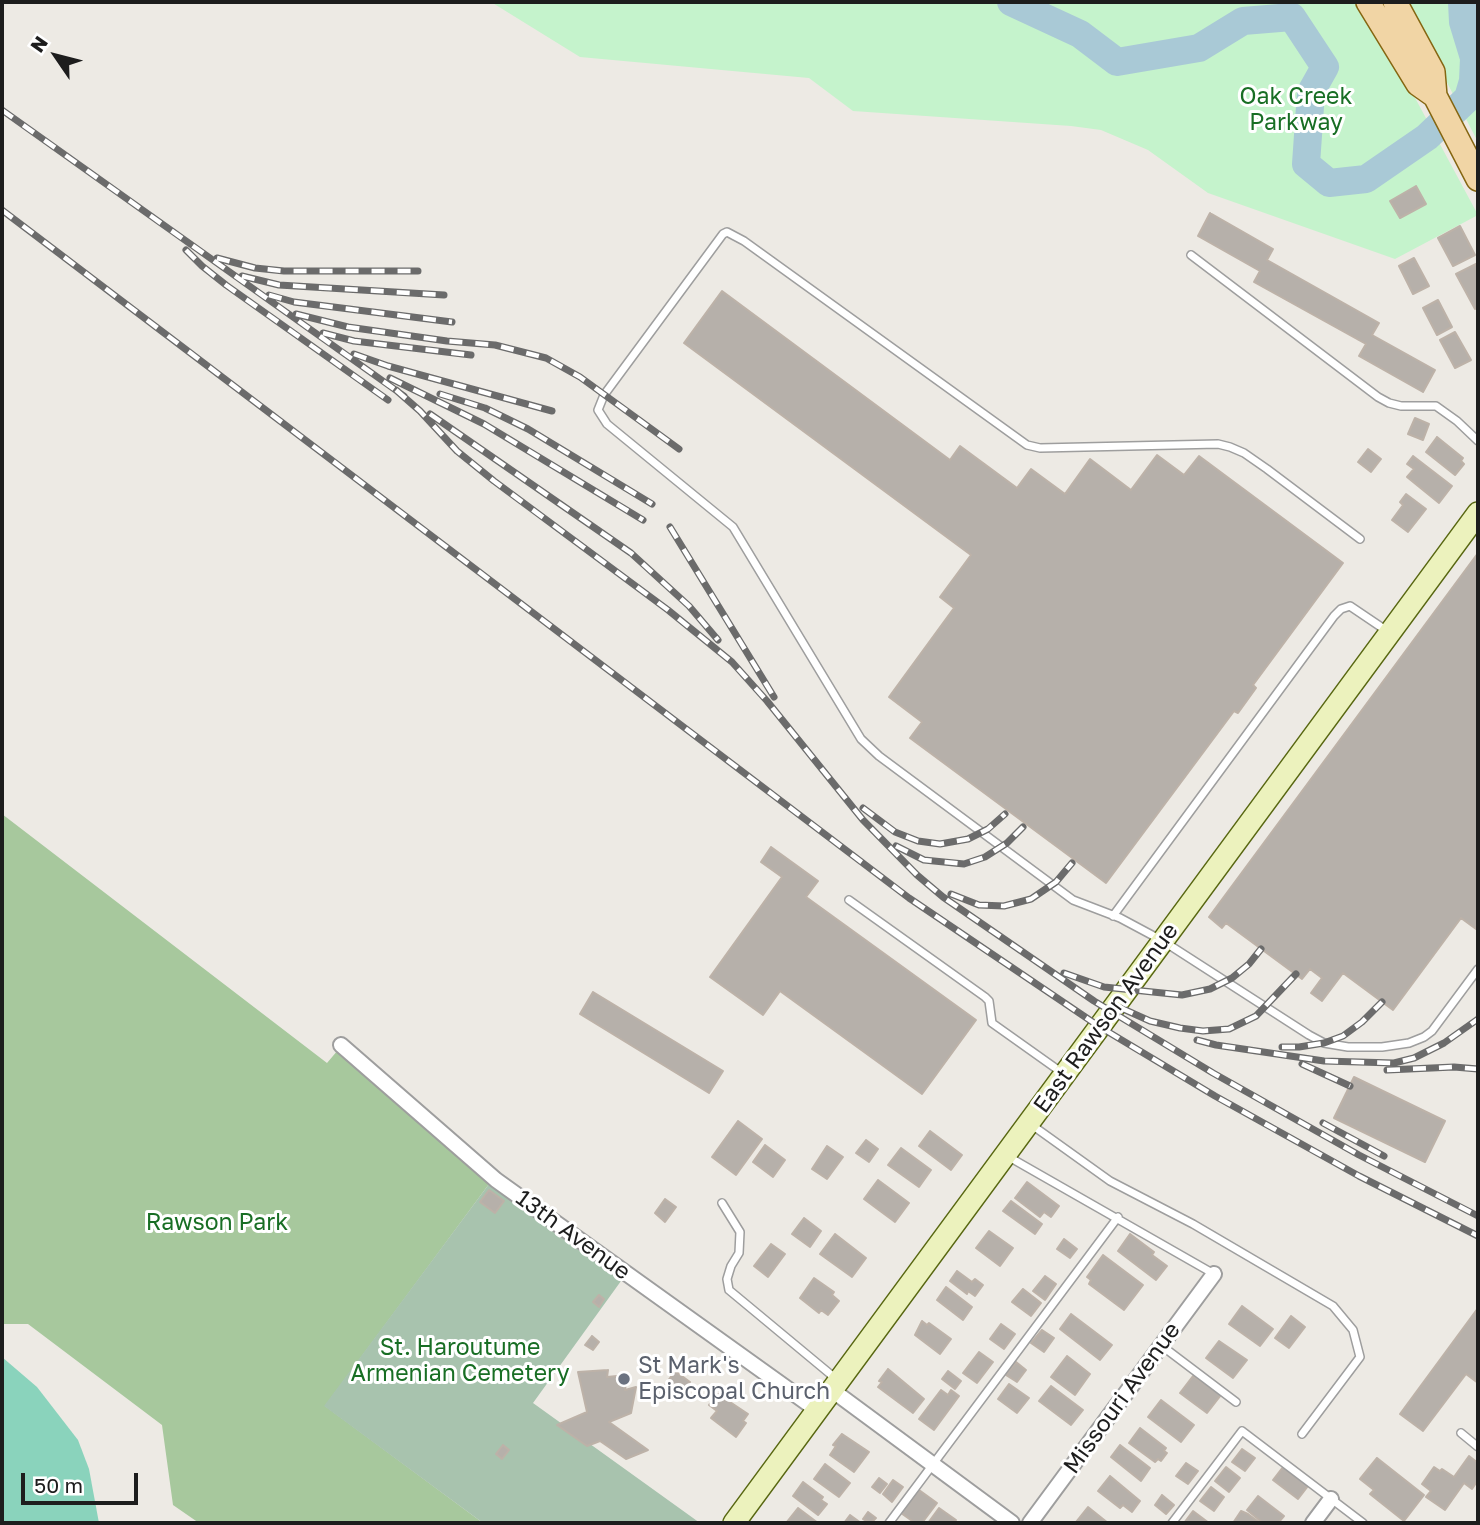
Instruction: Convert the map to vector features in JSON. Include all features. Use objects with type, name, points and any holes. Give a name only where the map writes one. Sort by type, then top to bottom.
[{"type":"main road","points":[[1368,2],[1418,84],[1438,100]]},
{"type":"main road","points":[[1395,2],[1433,72],[1438,100],[1478,179]]},
{"type":"main road","name":"East Rawson Avenue","points":[[734,1523],[1478,513]]},
{"type":"street","name":"13th Avenue","points":[[341,1045],[496,1180],[817,1410]]},
{"type":"street","name":"Missouri Avenue","points":[[1030,1523],[1214,1274]]},
{"type":"street","points":[[835,1385],[1012,1523]]},
{"type":"street","points":[[1313,1523],[1331,1499]]},
{"type":"lane","points":[[1360,538],[1267,469],[1230,447],[1218,444],[1040,448],[1027,444],[744,241],[727,233],[723,234],[604,395],[598,410],[602,419],[718,513],[740,536],[860,739],[879,756],[1073,900],[1163,941],[1324,1043],[1348,1047],[1395,1045],[1424,1037],[1432,1031],[1478,969]]},
{"type":"lane","points":[[1191,255],[1378,397],[1401,406],[1436,406],[1478,441]]},
{"type":"lane","points":[[1113,916],[1334,616],[1341,609],[1350,606],[1390,633]]},
{"type":"lane","points":[[849,900],[985,997],[989,1001],[992,1023],[1065,1074]]},
{"type":"lane","points":[[1029,1123],[1110,1181],[1193,1224],[1333,1306],[1353,1330],[1360,1357],[1302,1434]]},
{"type":"lane","points":[[1006,1154],[1214,1274]]},
{"type":"lane","points":[[722,1203],[740,1232],[738,1253],[727,1279],[729,1290],[835,1385]]},
{"type":"lane","points":[[889,1523],[1118,1217]]},
{"type":"lane","points":[[1161,1345],[1236,1402]]},
{"type":"lane","points":[[1172,1523],[1242,1431],[1363,1523]]},
{"type":"lane","points":[[1461,1433],[1478,1447]]},
{"type":"green space","name":"Oak Creek Parkway","points":[[491,2],[1355,2],[1413,94],[1478,215],[1395,259],[1208,193],[1148,150],[1101,130],[853,111],[809,78],[580,57]]},
{"type":"green space","points":[[1405,2],[1478,2],[1478,142]]},
{"type":"green space","name":"Rawson Park","points":[[2,814],[327,1063],[338,1050],[489,1184],[325,1406],[483,1523],[199,1523],[173,1505],[162,1425],[28,1324],[2,1324]]},
{"type":"green space","name":"St. Haroutume Armenian Cemetery","points":[[489,1184],[621,1281],[533,1403],[700,1523],[483,1523],[324,1406]]},
{"type":"green space","points":[[2,1357],[37,1387],[78,1440],[89,1469],[99,1523],[2,1523]]},
{"type":"building","points":[[1416,186],[1426,204],[1400,218],[1390,201]]},
{"type":"building","points":[[1210,213],[1273,249],[1267,260],[1379,323],[1372,335],[1435,370],[1423,392],[1359,356],[1366,344],[1254,282],[1260,271],[1198,236]]},
{"type":"building","points":[[1460,226],[1475,255],[1453,266],[1438,238]]},
{"type":"building","points":[[1414,258],[1429,286],[1413,294],[1399,266]]},
{"type":"building","points":[[1478,263],[1478,307],[1475,309],[1456,274]]},
{"type":"building","points":[[722,291],[950,460],[960,446],[1017,488],[1031,469],[1065,494],[1090,459],[1131,490],[1157,455],[1184,475],[1199,456],[1343,563],[1253,685],[1256,688],[1238,713],[1234,711],[1106,883],[910,738],[922,722],[889,697],[954,608],[940,597],[971,555],[684,343]]},
{"type":"building","points":[[1438,300],[1452,327],[1437,335],[1423,308]]},
{"type":"building","points":[[1455,332],[1471,360],[1455,368],[1440,340]]},
{"type":"building","points":[[1415,418],[1429,424],[1423,440],[1408,434]]},
{"type":"building","points":[[1437,437],[1463,458],[1461,461],[1464,464],[1455,475],[1426,452]]},
{"type":"building","points":[[1368,449],[1381,459],[1371,472],[1358,462]]},
{"type":"building","points":[[1413,456],[1452,486],[1439,503],[1407,477],[1414,469],[1407,464]]},
{"type":"building","points":[[1406,494],[1426,509],[1408,532],[1392,520],[1403,505],[1400,502]]},
{"type":"building","points":[[1478,553],[1478,926],[1476,929],[1461,918],[1393,1010],[1343,973],[1322,1001],[1311,993],[1322,978],[1310,969],[1302,979],[1226,923],[1222,928],[1209,917]]},
{"type":"building","points":[[771,847],[818,881],[806,897],[976,1020],[922,1094],[780,991],[763,1015],[710,977],[782,877],[761,862]]},
{"type":"building","points":[[593,992],[723,1071],[709,1093],[580,1014]]},
{"type":"building","points":[[1354,1077],[1445,1121],[1425,1162],[1334,1118]]},
{"type":"building","points":[[738,1121],[762,1139],[736,1175],[712,1157]]},
{"type":"building","points":[[930,1131],[962,1155],[951,1170],[919,1146]]},
{"type":"building","points":[[866,1140],[878,1149],[869,1162],[856,1153]]},
{"type":"building","points":[[765,1145],[785,1160],[773,1177],[753,1162]]},
{"type":"building","points":[[827,1146],[843,1157],[827,1179],[812,1169]]},
{"type":"building","points":[[901,1148],[931,1170],[919,1187],[888,1165]]},
{"type":"building","points":[[878,1180],[909,1203],[895,1222],[864,1199]]},
{"type":"building","points":[[1027,1182],[1059,1206],[1051,1217],[1044,1212],[1040,1217],[1015,1198]]},
{"type":"building","points":[[489,1190],[504,1201],[495,1213],[480,1202]]},
{"type":"building","points":[[665,1199],[676,1207],[665,1222],[655,1213]]},
{"type":"building","points":[[1011,1201],[1042,1224],[1035,1234],[1003,1211]]},
{"type":"building","points":[[804,1218],[821,1231],[810,1247],[792,1234]]},
{"type":"building","points":[[989,1231],[1013,1248],[1000,1266],[976,1248]]},
{"type":"building","points":[[835,1234],[866,1258],[852,1277],[820,1254]]},
{"type":"building","points":[[1130,1234],[1167,1266],[1156,1280],[1118,1251]]},
{"type":"building","points":[[1064,1239],[1077,1249],[1070,1258],[1057,1249]]},
{"type":"building","points":[[771,1244],[785,1254],[768,1277],[754,1266]]},
{"type":"building","points":[[1103,1255],[1143,1285],[1124,1310],[1089,1284],[1091,1280],[1087,1277]]},
{"type":"building","points":[[957,1271],[972,1282],[975,1279],[983,1285],[975,1296],[968,1291],[967,1294],[950,1281]]},
{"type":"building","points":[[1045,1276],[1056,1284],[1045,1300],[1033,1291]]},
{"type":"building","points":[[814,1278],[834,1292],[832,1295],[839,1301],[828,1315],[821,1310],[819,1313],[800,1298]]},
{"type":"building","points":[[946,1287],[972,1307],[963,1320],[937,1300]]},
{"type":"building","points":[[1023,1289],[1041,1303],[1031,1316],[1012,1302]]},
{"type":"building","points":[[599,1295],[604,1299],[599,1307],[593,1302]]},
{"type":"building","points":[[1242,1306],[1273,1329],[1260,1346],[1229,1324]]},
{"type":"building","points":[[1478,1308],[1478,1383],[1466,1374],[1423,1431],[1400,1414]]},
{"type":"building","points":[[1071,1314],[1112,1345],[1100,1360],[1060,1329]]},
{"type":"building","points":[[1291,1316],[1305,1327],[1289,1348],[1275,1338]]},
{"type":"building","points":[[922,1321],[951,1339],[940,1354],[915,1335]]},
{"type":"building","points":[[1001,1324],[1015,1334],[1004,1349],[990,1339]]},
{"type":"building","points":[[1042,1330],[1054,1338],[1044,1352],[1031,1343]]},
{"type":"building","points":[[592,1336],[599,1342],[593,1350],[585,1345]]},
{"type":"building","points":[[1219,1341],[1247,1360],[1233,1378],[1206,1358]]},
{"type":"building","points":[[979,1352],[993,1362],[977,1383],[963,1373]]},
{"type":"building","points":[[1067,1356],[1090,1374],[1075,1395],[1051,1377]]},
{"type":"building","points":[[1016,1362],[1026,1370],[1017,1382],[1006,1375]]},
{"type":"building","points":[[888,1369],[924,1399],[913,1413],[878,1387]]},
{"type":"building","points":[[608,1370],[607,1377],[627,1375],[625,1390],[636,1387],[631,1413],[609,1422],[648,1450],[626,1459],[600,1441],[587,1446],[557,1425],[587,1412],[578,1372]]},
{"type":"building","points":[[675,1371],[690,1382],[679,1396],[665,1385]]},
{"type":"building","points":[[948,1371],[961,1381],[955,1389],[942,1379]]},
{"type":"building","points":[[1193,1376],[1221,1395],[1207,1413],[1180,1393]]},
{"type":"building","points":[[1009,1384],[1029,1398],[1017,1413],[998,1399]]},
{"type":"building","points":[[1051,1386],[1083,1410],[1071,1425],[1039,1401]]},
{"type":"building","points":[[941,1390],[948,1395],[951,1390],[959,1396],[934,1430],[919,1419]]},
{"type":"building","points":[[718,1394],[748,1414],[743,1421],[746,1423],[736,1437],[711,1418],[717,1411],[709,1405]]},
{"type":"building","points":[[1161,1400],[1194,1425],[1181,1442],[1148,1417]]},
{"type":"building","points":[[1140,1428],[1166,1448],[1164,1451],[1167,1453],[1161,1461],[1158,1459],[1155,1462],[1129,1443]]},
{"type":"building","points":[[842,1434],[869,1452],[854,1472],[830,1455],[836,1446],[833,1445]]},
{"type":"building","points":[[503,1445],[509,1450],[502,1459],[496,1454]]},
{"type":"building","points":[[1120,1445],[1150,1468],[1141,1481],[1111,1457]]},
{"type":"building","points":[[1242,1449],[1255,1458],[1245,1471],[1232,1462]]},
{"type":"building","points":[[1469,1456],[1478,1463],[1478,1480],[1472,1489],[1464,1483],[1445,1510],[1426,1497],[1431,1491],[1422,1484],[1434,1467],[1454,1477]]},
{"type":"building","points":[[1377,1458],[1424,1495],[1404,1521],[1370,1494],[1374,1490],[1360,1479]]},
{"type":"building","points":[[1186,1463],[1198,1471],[1188,1484],[1176,1476]]},
{"type":"building","points":[[825,1464],[850,1483],[839,1497],[814,1479]]},
{"type":"building","points":[[1226,1467],[1240,1478],[1229,1492],[1215,1481]]},
{"type":"building","points":[[1283,1467],[1308,1486],[1298,1499],[1273,1480]]},
{"type":"building","points":[[1110,1476],[1140,1501],[1132,1512],[1123,1505],[1120,1508],[1098,1491]]},
{"type":"building","points":[[879,1478],[887,1484],[880,1493],[872,1487]]},
{"type":"building","points":[[893,1480],[903,1487],[892,1502],[883,1494]]},
{"type":"building","points":[[803,1482],[823,1497],[821,1500],[827,1504],[818,1515],[793,1496]]},
{"type":"building","points":[[1211,1487],[1224,1497],[1214,1511],[1200,1501]]},
{"type":"building","points":[[919,1490],[937,1503],[922,1523],[915,1523],[901,1513]]},
{"type":"building","points":[[1162,1495],[1174,1505],[1166,1514],[1155,1505]]},
{"type":"building","points":[[1258,1496],[1284,1516],[1278,1523],[1263,1523],[1247,1510]]},
{"type":"building","points":[[1088,1507],[1108,1523],[1076,1522]]},
{"type":"building","points":[[798,1508],[818,1523],[786,1523]]},
{"type":"building","points":[[939,1508],[956,1520],[953,1523],[928,1523]]},
{"type":"building","points":[[1193,1511],[1209,1523],[1184,1523]]},
{"type":"building","points":[[1241,1511],[1248,1514],[1260,1523],[1233,1523]]},
{"type":"building","points":[[868,1512],[876,1518],[871,1523],[863,1519]]},
{"type":"building","points":[[850,1515],[861,1523],[844,1523]]},
{"type":"waterway","points":[[1011,2],[1080,34],[1117,62],[1199,48],[1243,21],[1292,17],[1325,67],[1311,92],[1306,164],[1329,183],[1366,179],[1427,137],[1468,98],[1473,81],[1474,58],[1463,22],[1462,2]]},
{"type":"railway","points":[[2,110],[404,396]]},
{"type":"railway","points":[[2,210],[909,898],[1100,1027],[1215,1096],[1359,1176],[1478,1236]]},
{"type":"railway","points":[[186,250],[226,285],[388,400]]},
{"type":"railway","points":[[217,258],[255,268],[284,271],[418,271]]},
{"type":"railway","points":[[242,276],[279,285],[444,295]]},
{"type":"railway","points":[[269,295],[294,302],[452,322]]},
{"type":"railway","points":[[296,314],[348,327],[495,345],[546,358],[580,377],[679,449]]},
{"type":"railway","points":[[323,333],[354,341],[471,355]]},
{"type":"railway","points":[[354,354],[388,366],[552,411]]},
{"type":"railway","points":[[390,378],[484,424],[643,520]]},
{"type":"railway","points":[[396,390],[420,411],[457,451],[494,481],[668,610],[732,662],[863,820],[917,875],[943,897],[1094,1001],[1213,1073],[1359,1155],[1478,1216]]},
{"type":"railway","points":[[440,394],[485,408],[528,429],[652,504]]},
{"type":"railway","points":[[430,414],[631,553],[689,606],[718,640]]},
{"type":"railway","points":[[670,527],[774,697]]},
{"type":"railway","points":[[863,808],[895,832],[918,841],[940,844],[968,839],[988,829],[1005,814]]},
{"type":"railway","points":[[896,846],[924,860],[964,864],[985,857],[1007,843],[1023,827]]},
{"type":"railway","points":[[951,894],[979,905],[1004,906],[1031,899],[1056,882],[1072,863]]},
{"type":"railway","points":[[1064,973],[1104,987],[1182,995],[1210,989],[1232,978],[1249,964],[1261,949]]},
{"type":"railway","points":[[1121,1008],[1150,1021],[1180,1028],[1203,1031],[1229,1029],[1256,1016],[1296,974]]},
{"type":"railway","points":[[1282,1047],[1324,1043],[1343,1036],[1382,1002]]},
{"type":"railway","points":[[1197,1040],[1324,1061],[1394,1063],[1414,1058],[1444,1043],[1478,1019]]},
{"type":"railway","points":[[1302,1064],[1350,1086]]},
{"type":"railway","points":[[1387,1070],[1454,1067],[1478,1069]]},
{"type":"railway","points":[[1323,1123],[1384,1156]]},
{"type":"place","name":"St Mark's Episcopal Church","points":[[624,1379]]}]
